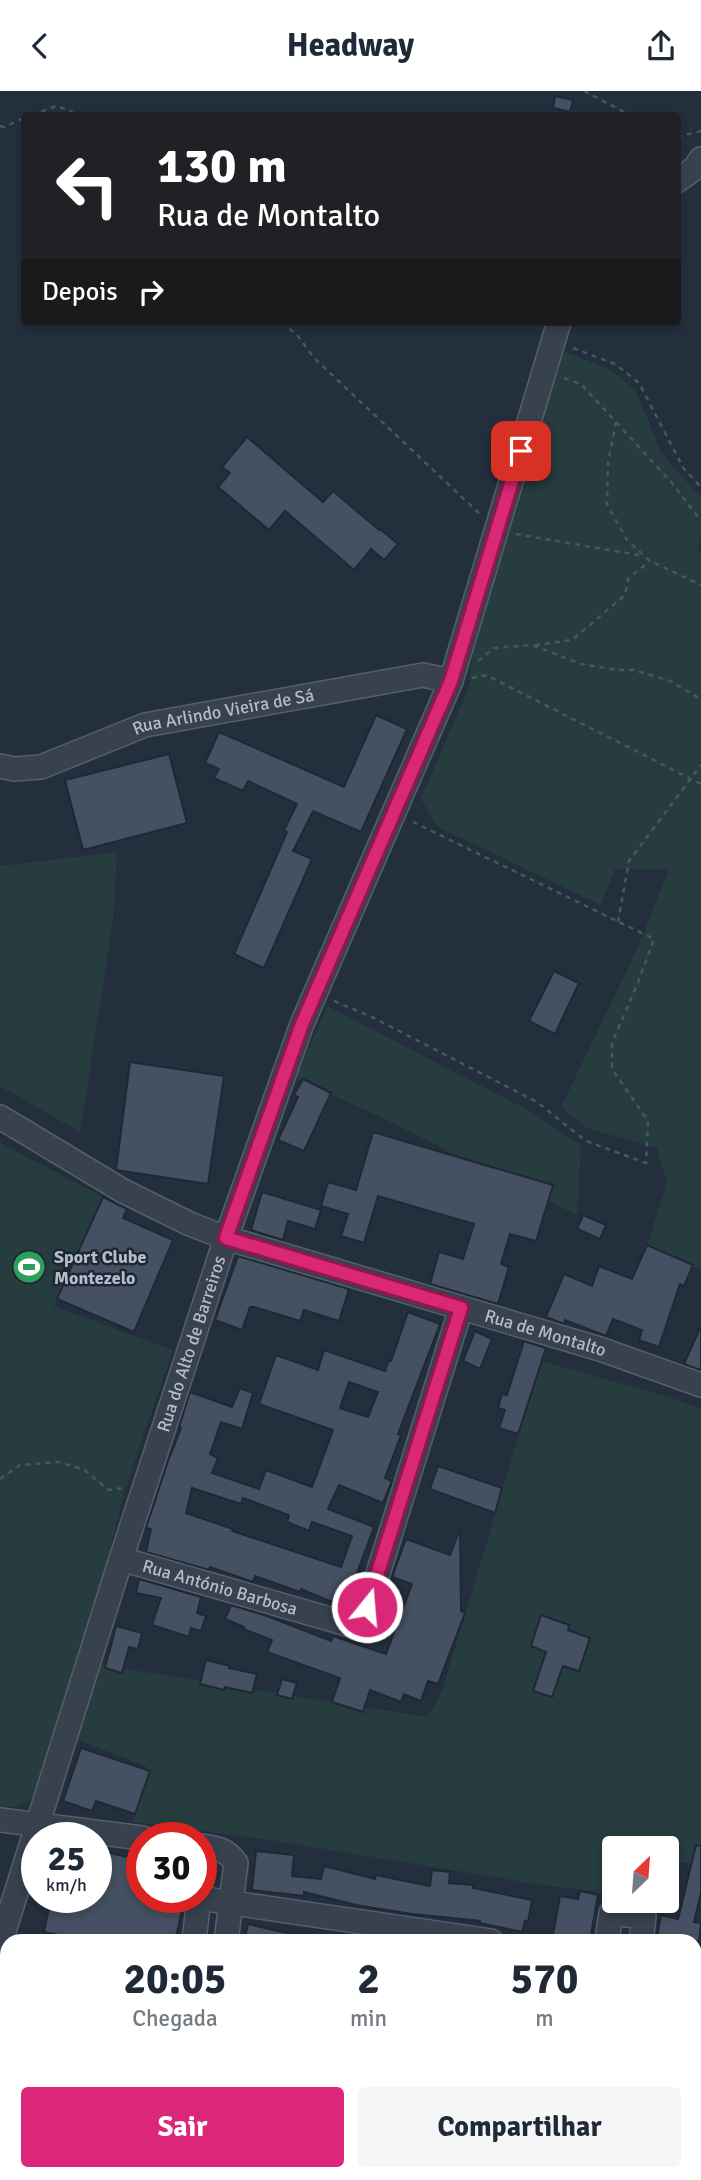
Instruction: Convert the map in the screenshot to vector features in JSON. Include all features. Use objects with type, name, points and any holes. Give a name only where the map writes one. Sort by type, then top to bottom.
[{"type":"street","points":[[681,178],[695,168],[701,159]]},
{"type":"street","name":"Rua do Alto de Barreiros","points":[[39,1822],[226,1238],[302,1024],[451,681],[556,332]]},
{"type":"street","name":"Rua Arlindo Vieira de Sá","points":[[0,766],[14,769],[41,767],[145,725],[424,675],[451,681]]},
{"type":"street","name":"Rua de Montalto","points":[[0,1117],[123,1191],[190,1224],[226,1238],[600,1349],[701,1385]]},
{"type":"street","name":"Rua António Barbosa","points":[[121,1559],[361,1628],[461,1308]]},
{"type":"street","points":[[0,1820],[21,1822]]},
{"type":"street","points":[[217,1848],[230,1854],[236,1863],[227,1934]]},
{"type":"street","name":"Rua do Alto de Barreiros","points":[[3,1934],[21,1878]]},
{"type":"street","points":[[217,1898],[445,1934]]},
{"type":"street","points":[[195,1934],[198,1913]]},
{"type":"street","points":[[608,1934],[611,1913],[644,1917],[642,1934]]},
{"type":"path","points":[[584,91],[624,112]]},
{"type":"path","points":[[40,112],[56,106],[72,112]]},
{"type":"path","points":[[0,126],[4,127],[21,119]]},
{"type":"path","points":[[681,136],[701,131]]},
{"type":"path","points":[[286,326],[314,358],[497,531],[644,556]]},
{"type":"path","points":[[556,332],[615,363],[639,383],[684,469],[701,487]]},
{"type":"path","points":[[544,371],[581,384],[672,483],[701,521]]},
{"type":"path","points":[[616,422],[608,463],[607,504],[627,540],[644,556],[701,585]]},
{"type":"path","points":[[451,681],[495,648],[572,640],[625,595],[628,579],[650,561]]},
{"type":"path","points":[[533,645],[581,664],[634,670],[670,681],[701,699]]},
{"type":"path","points":[[451,681],[486,675],[701,783]]},
{"type":"path","points":[[618,922],[629,861],[701,765]]},
{"type":"path","points":[[316,994],[372,1017],[537,1103],[586,1141],[646,1163],[648,1121],[612,1069],[612,1043],[654,939],[394,813]]},
{"type":"path","points":[[0,1479],[20,1465],[58,1462],[83,1469],[109,1490],[143,1490]]},
{"type":"green space","points":[[564,351],[611,370],[636,391],[661,452],[701,498],[701,536],[697,550],[701,555],[701,1270],[647,1246],[667,1183],[657,1148],[586,1128],[561,1107],[639,945],[669,869],[615,869],[601,905],[438,827],[421,799],[469,687],[475,631]]},
{"type":"green space","points":[[117,852],[113,921],[80,1132],[0,1086],[0,866]]},
{"type":"green space","points":[[327,1006],[528,1110],[581,1146],[577,1215],[296,1078]]},
{"type":"green space","points":[[0,1143],[103,1197],[54,1309],[56,1307],[173,1350],[124,1493],[82,1662],[427,1717],[442,1692],[541,1361],[701,1408],[701,1863],[679,1863],[679,1836],[602,1836],[602,1892],[541,1885],[217,1833],[217,1822],[133,1822],[147,1767],[56,1731],[37,1797],[16,1807],[0,1807]]},
{"type":"building","points":[[555,96],[573,100],[570,112],[553,108]]},
{"type":"building","points":[[247,437],[323,502],[333,491],[398,544],[384,560],[371,549],[354,570],[285,511],[269,530],[218,487],[230,473],[222,467]]},
{"type":"building","points":[[376,715],[407,729],[361,832],[313,811],[293,851],[312,859],[264,968],[234,954],[297,804],[248,781],[243,791],[214,778],[219,769],[205,763],[219,732],[344,787]]},
{"type":"building","points":[[169,754],[187,823],[83,850],[65,780]]},
{"type":"building","points":[[554,971],[579,983],[555,1034],[529,1021]]},
{"type":"building","points":[[130,1062],[224,1076],[208,1184],[116,1170]]},
{"type":"building","points":[[303,1079],[331,1093],[304,1151],[278,1140],[298,1097],[294,1095]]},
{"type":"building","points":[[373,1132],[553,1185],[536,1241],[510,1234],[501,1264],[509,1267],[498,1304],[430,1284],[439,1252],[463,1259],[474,1224],[378,1196],[364,1243],[341,1236],[348,1214],[321,1206],[328,1182],[356,1190]]},
{"type":"building","points":[[262,1192],[321,1210],[315,1229],[288,1221],[283,1240],[251,1230]]},
{"type":"building","points":[[103,1197],[127,1209],[123,1218],[173,1240],[134,1332],[57,1299]]},
{"type":"building","points":[[583,1215],[606,1225],[600,1239],[577,1229]]},
{"type":"building","points":[[647,1245],[693,1265],[684,1286],[680,1284],[659,1347],[639,1340],[642,1330],[613,1319],[606,1336],[565,1320],[564,1324],[546,1317],[564,1274],[592,1286],[599,1266],[632,1279]]},
{"type":"building","points":[[238,1256],[349,1289],[339,1321],[304,1310],[300,1321],[254,1307],[250,1307],[242,1330],[215,1320]]},
{"type":"building","points":[[408,1312],[440,1324],[398,1434],[401,1435],[385,1478],[392,1481],[383,1503],[339,1485],[328,1509],[374,1527],[357,1573],[361,1575],[347,1608],[301,1589],[300,1592],[255,1576],[253,1582],[210,1567],[209,1570],[146,1552],[151,1529],[146,1528],[181,1428],[179,1427],[190,1392],[232,1407],[240,1388],[253,1393],[242,1429],[221,1422],[210,1454],[218,1458],[212,1473],[259,1489],[266,1470],[312,1487],[333,1430],[259,1404],[276,1355],[318,1370],[324,1350],[385,1371],[389,1360],[391,1361]],"holes":[[[349,1382],[378,1392],[368,1417],[340,1408]],[[192,1488],[241,1504],[243,1498],[289,1515],[287,1522],[309,1531],[312,1522],[352,1536],[341,1567],[186,1513]]]},
{"type":"building","points":[[701,1326],[701,1370],[684,1364]]},
{"type":"building","points":[[475,1331],[492,1339],[480,1369],[463,1361]]},
{"type":"building","points":[[524,1341],[546,1348],[518,1434],[499,1428],[505,1410],[498,1408],[502,1394],[507,1395]]},
{"type":"building","points":[[438,1466],[502,1488],[495,1513],[430,1489]]},
{"type":"building","points":[[460,1529],[461,1611],[465,1613],[438,1684],[428,1681],[421,1701],[404,1694],[401,1702],[370,1690],[363,1712],[332,1702],[340,1678],[267,1652],[272,1640],[225,1619],[231,1605],[331,1641],[333,1636],[386,1654],[412,1584],[392,1577],[406,1539],[450,1555]]},
{"type":"building","points":[[139,1579],[201,1597],[197,1613],[206,1616],[201,1631],[191,1628],[189,1637],[152,1625],[161,1598],[136,1593]]},
{"type":"building","points":[[541,1615],[569,1625],[568,1630],[590,1638],[579,1671],[563,1666],[552,1697],[533,1691],[546,1652],[531,1646]]},
{"type":"building","points":[[116,1626],[142,1633],[138,1649],[129,1647],[122,1673],[105,1668]]},
{"type":"building","points":[[206,1660],[257,1674],[252,1693],[200,1684]]},
{"type":"building","points":[[282,1679],[297,1683],[292,1699],[277,1695]]},
{"type":"building","points":[[81,1748],[150,1771],[135,1814],[96,1801],[92,1811],[63,1801]]},
{"type":"building","points":[[696,1845],[701,1846],[701,1893],[694,1922],[701,1923],[700,1934],[657,1934],[661,1915],[678,1919]]},
{"type":"building","points":[[256,1851],[294,1855],[292,1876],[321,1879],[324,1866],[375,1879],[376,1875],[430,1886],[432,1870],[450,1872],[449,1883],[473,1885],[473,1888],[532,1900],[528,1922],[525,1921],[522,1932],[480,1921],[356,1905],[304,1892],[304,1896],[252,1890]]},
{"type":"building","points":[[112,1854],[126,1857],[126,1913],[181,1913],[177,1934],[44,1932],[48,1913],[112,1913]]},
{"type":"building","points":[[580,1891],[598,1895],[591,1934],[553,1934],[560,1896],[578,1899]]},
{"type":"building","points":[[248,1924],[292,1934],[246,1934]]},
{"type":"place","name":"Sport Clube Montezelo","points":[[29,1267]]},
{"type":"route","points":[[367,1607],[461,1308],[226,1238],[302,1024],[451,681],[521,451]]}]
